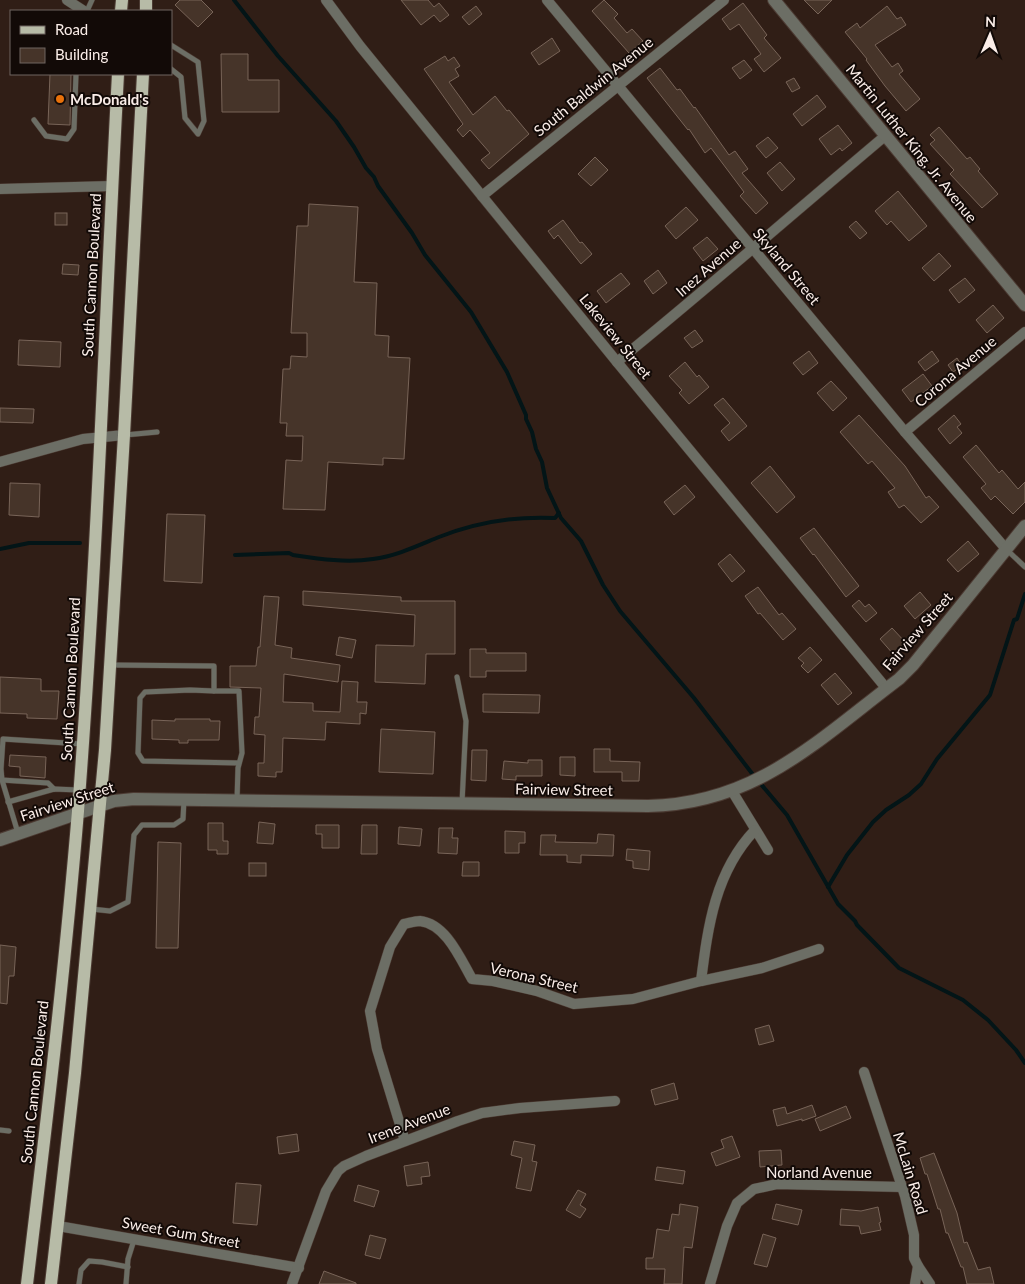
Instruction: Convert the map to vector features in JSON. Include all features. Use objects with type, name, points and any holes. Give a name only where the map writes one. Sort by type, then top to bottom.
[{"type":"main road","name":"South Cannon Boulevard","points":[[27,1284],[71,893],[78,813],[100,438],[118,75]]},
{"type":"main road","points":[[51,1284],[75,1073],[100,806],[124,435],[143,75]]},
{"type":"street","points":[[67,0],[83,10]]},
{"type":"street","name":"Lakeview Street","points":[[326,0],[360,46],[617,362],[886,688]]},
{"type":"street","name":"Skyland Street","points":[[547,0],[752,249],[1006,549]]},
{"type":"street","name":"South Baldwin Avenue","points":[[482,196],[724,0]]},
{"type":"street","name":"Martin Luther King, Jr. Avenue","points":[[774,0],[1025,306]]},
{"type":"street","name":"Inez Avenue","points":[[617,362],[720,278],[886,136]]},
{"type":"street","points":[[0,189],[112,186]]},
{"type":"street","name":"Corona Avenue","points":[[905,432],[1025,332]]},
{"type":"street","points":[[0,462],[83,439],[124,435]]},
{"type":"street","name":"Fairview Street","points":[[0,840],[114,801],[134,799],[656,806],[690,802],[732,791],[780,768],[806,751],[899,679],[913,665],[1025,526]]},
{"type":"street","points":[[732,791],[768,850]]},
{"type":"street","points":[[701,981],[708,926],[720,888],[734,859],[755,830]]},
{"type":"street","name":"Verona Street","points":[[405,1142],[377,1049],[370,1011],[390,947],[404,924],[418,921],[434,925],[446,937],[472,979],[493,981],[538,991],[574,1004],[633,999],[701,981],[762,968],[819,949]]},
{"type":"street","name":"McLain Road","points":[[864,1072],[902,1187],[914,1235],[914,1258],[918,1266],[915,1284]]},
{"type":"street","name":"Irene Avenue","points":[[292,1284],[326,1191],[344,1166],[482,1113],[520,1108],[616,1101]]},
{"type":"street","name":"Norland Avenue","points":[[710,1284],[727,1226],[737,1203],[754,1188],[777,1184],[902,1187]]},
{"type":"street","name":"Sweet Gum Street","points":[[58,1226],[299,1268]]},
{"type":"street","points":[[918,1266],[930,1284]]},
{"type":"lane","points":[[172,46],[198,62],[204,121],[198,134],[185,118],[181,77],[172,70]]},
{"type":"lane","points":[[34,120],[46,136],[67,139],[74,128],[76,75]]},
{"type":"lane","points":[[124,435],[157,432]]},
{"type":"lane","points":[[1006,549],[1025,567]]},
{"type":"lane","points":[[110,665],[214,666],[214,691]]},
{"type":"lane","points":[[457,677],[466,721],[462,804]]},
{"type":"lane","points":[[237,800],[239,763],[242,753],[239,691],[190,690],[145,692],[140,698],[138,753],[143,760],[239,763]]},
{"type":"lane","points":[[18,834],[2,780],[3,739],[83,744]]},
{"type":"lane","points":[[2,780],[48,783],[54,789]]},
{"type":"lane","points":[[8,802],[54,789],[79,790]]},
{"type":"lane","points":[[90,909],[110,910],[128,902],[134,835],[142,825],[174,825],[183,819],[184,800]]},
{"type":"lane","points":[[0,1130],[9,1131]]},
{"type":"lane","points":[[126,1284],[128,1259],[134,1240]]},
{"type":"lane","points":[[79,1284],[82,1270],[89,1262],[102,1262],[128,1267]]},
{"type":"building","points":[[180,0],[201,0],[213,12],[198,27],[175,5]]},
{"type":"building","points":[[401,0],[428,0],[434,7],[439,3],[449,15],[440,22],[434,15],[421,25]]},
{"type":"building","points":[[604,0],[618,14],[614,18],[627,33],[632,29],[643,41],[629,53],[592,11]]},
{"type":"building","points":[[804,0],[832,0],[818,14]]},
{"type":"building","points":[[743,3],[767,35],[764,38],[781,58],[764,72],[754,59],[761,54],[739,24],[730,30],[722,19]]},
{"type":"building","points":[[476,6],[482,14],[469,25],[462,17]]},
{"type":"building","points":[[887,6],[897,19],[901,17],[906,25],[875,45],[892,67],[898,63],[903,71],[899,74],[920,99],[906,111],[845,32],[857,23],[860,28]]},
{"type":"building","points":[[552,38],[560,51],[539,65],[531,53]]},
{"type":"building","points":[[221,54],[248,54],[248,80],[279,80],[279,112],[222,112]]},
{"type":"building","points":[[445,56],[448,61],[454,57],[460,66],[455,69],[459,76],[449,82],[473,115],[495,96],[529,134],[489,169],[481,160],[490,153],[470,130],[463,137],[457,130],[463,124],[424,69]]},
{"type":"building","points":[[744,60],[752,70],[740,79],[732,68]]},
{"type":"building","points":[[660,68],[677,90],[680,89],[695,107],[729,155],[735,151],[748,169],[742,173],[768,203],[756,214],[740,196],[744,192],[711,148],[705,153],[689,129],[647,78]]},
{"type":"building","name":"McDonald's","points":[[50,75],[71,75],[70,125],[48,124]]},
{"type":"building","points":[[794,78],[800,88],[792,92],[786,82]]},
{"type":"building","points":[[817,95],[826,107],[802,126],[793,114]]},
{"type":"building","points":[[838,125],[852,143],[842,151],[840,148],[831,155],[819,139]]},
{"type":"building","points":[[939,127],[967,159],[970,157],[980,169],[978,171],[998,194],[982,208],[950,174],[954,170],[930,144],[935,140],[930,135]]},
{"type":"building","points":[[768,137],[778,148],[766,158],[756,146]]},
{"type":"building","points":[[595,157],[608,170],[591,186],[578,174]]},
{"type":"building","points":[[780,162],[795,179],[782,191],[767,173]]},
{"type":"building","points":[[898,191],[927,226],[909,241],[891,221],[887,225],[875,211]]},
{"type":"building","points":[[309,204],[358,207],[354,282],[377,283],[375,335],[389,336],[388,357],[410,358],[404,459],[383,458],[383,465],[328,462],[325,510],[283,509],[286,460],[302,461],[303,436],[286,436],[287,423],[280,423],[283,369],[290,369],[291,356],[307,357],[307,333],[291,333],[297,226],[308,226]]},
{"type":"building","points":[[686,207],[698,220],[676,239],[665,226]]},
{"type":"building","points":[[55,213],[67,213],[67,225],[55,225]]},
{"type":"building","points":[[563,220],[580,243],[582,242],[592,254],[581,264],[558,235],[554,239],[548,231]]},
{"type":"building","points":[[856,221],[867,233],[860,239],[849,227]]},
{"type":"building","points":[[707,237],[718,249],[703,261],[693,248]]},
{"type":"building","points":[[939,253],[951,266],[934,281],[922,268]]},
{"type":"building","points":[[63,264],[79,265],[78,275],[62,274]]},
{"type":"building","points":[[658,270],[667,283],[653,294],[644,281]]},
{"type":"building","points":[[621,273],[630,284],[606,303],[597,291]]},
{"type":"building","points":[[965,278],[975,290],[959,303],[949,290]]},
{"type":"building","points":[[993,305],[1004,318],[987,333],[976,320]]},
{"type":"building","points":[[695,330],[703,341],[692,348],[684,338]]},
{"type":"building","points":[[19,340],[61,342],[60,367],[18,365]]},
{"type":"building","points":[[809,351],[818,363],[803,375],[793,363]]},
{"type":"building","points":[[932,351],[939,361],[925,371],[918,362]]},
{"type":"building","points":[[957,358],[962,366],[953,372],[948,365]]},
{"type":"building","points":[[685,362],[697,377],[699,375],[709,387],[689,404],[679,393],[682,390],[669,376]]},
{"type":"building","points":[[923,374],[932,386],[911,402],[902,390]]},
{"type":"building","points":[[831,381],[847,398],[833,411],[817,393]]},
{"type":"building","points":[[723,398],[747,426],[729,441],[721,431],[730,423],[714,405]]},
{"type":"building","points":[[0,408],[34,409],[33,423],[0,422]]},
{"type":"building","points":[[859,415],[905,466],[926,498],[929,496],[939,507],[921,523],[904,505],[899,508],[888,492],[895,488],[872,461],[868,464],[840,432]]},
{"type":"building","points":[[954,415],[961,424],[957,427],[962,433],[950,444],[938,429]]},
{"type":"building","points":[[976,445],[999,473],[1002,470],[1018,489],[1025,482],[1025,502],[1013,514],[995,496],[991,500],[981,488],[986,484],[963,457]]},
{"type":"building","points":[[770,466],[795,497],[777,513],[751,483]]},
{"type":"building","points":[[10,483],[40,484],[39,517],[9,515]]},
{"type":"building","points":[[685,485],[695,497],[674,515],[664,502]]},
{"type":"building","points":[[167,514],[205,515],[202,583],[164,581]]},
{"type":"building","points":[[814,528],[859,586],[846,597],[800,538]]},
{"type":"building","points":[[968,541],[979,554],[958,572],[947,560]]},
{"type":"building","points":[[730,554],[745,571],[732,582],[718,564]]},
{"type":"building","points":[[758,587],[779,615],[782,613],[796,629],[783,640],[760,613],[758,614],[745,596]]},
{"type":"building","points":[[303,591],[401,597],[401,601],[455,601],[455,654],[426,654],[425,684],[375,682],[376,645],[414,646],[415,615],[303,605]]},
{"type":"building","points":[[920,592],[931,605],[915,619],[904,606]]},
{"type":"building","points":[[264,596],[279,597],[275,645],[292,648],[291,658],[340,665],[338,682],[284,674],[283,702],[313,703],[313,711],[340,712],[342,681],[358,682],[357,702],[367,702],[366,714],[360,713],[360,724],[326,722],[325,740],[283,738],[282,772],[276,772],[276,777],[258,776],[258,763],[264,763],[265,735],[254,734],[255,717],[259,717],[261,688],[230,687],[230,666],[256,666],[258,647],[260,647]]},
{"type":"building","points":[[859,600],[865,607],[869,604],[877,613],[866,622],[852,606]]},
{"type":"building","points":[[892,628],[907,644],[894,655],[880,639]]},
{"type":"building","points":[[339,637],[356,640],[352,658],[336,655]]},
{"type":"building","points":[[810,647],[822,660],[808,673],[801,666],[804,663],[798,658]]},
{"type":"building","points":[[470,649],[486,649],[486,653],[526,653],[526,671],[486,671],[486,677],[470,677]]},
{"type":"building","points":[[835,673],[852,693],[838,705],[821,685]]},
{"type":"building","points":[[0,677],[41,679],[41,691],[59,691],[57,719],[27,718],[27,714],[0,713]]},
{"type":"building","points":[[483,694],[540,695],[539,713],[483,712]]},
{"type":"building","points":[[175,719],[210,719],[210,721],[220,721],[219,740],[188,740],[188,743],[179,743],[179,740],[152,739],[152,720],[175,721]]},
{"type":"building","points":[[381,729],[435,732],[433,774],[379,772]]},
{"type":"building","points":[[594,749],[610,749],[610,761],[640,762],[639,781],[622,781],[622,772],[594,772]]},
{"type":"building","points":[[472,750],[487,750],[486,781],[471,780]]},
{"type":"building","points":[[10,755],[46,757],[45,778],[20,776],[20,767],[9,766]]},
{"type":"building","points":[[560,757],[575,757],[575,776],[560,775]]},
{"type":"building","points":[[528,760],[542,760],[542,776],[516,776],[516,780],[502,779],[504,761],[528,763]]},
{"type":"building","points":[[259,822],[275,824],[273,844],[257,843]]},
{"type":"building","points":[[208,823],[223,823],[223,841],[228,841],[228,854],[217,854],[217,850],[208,850]]},
{"type":"building","points":[[316,825],[339,825],[339,848],[322,848],[322,834],[316,834]]},
{"type":"building","points":[[362,825],[377,825],[377,854],[361,854]]},
{"type":"building","points":[[399,827],[422,829],[420,846],[398,844]]},
{"type":"building","points":[[439,828],[453,828],[452,838],[458,838],[457,854],[438,853]]},
{"type":"building","points":[[505,831],[525,832],[525,843],[519,843],[519,853],[505,853]]},
{"type":"building","points":[[598,834],[614,835],[613,856],[581,855],[581,863],[567,862],[567,855],[540,855],[541,835],[556,835],[555,842],[597,843]]},
{"type":"building","points":[[158,842],[181,843],[178,948],[156,948]]},
{"type":"building","points":[[627,849],[650,851],[649,870],[633,868],[633,861],[626,860]]},
{"type":"building","points":[[463,862],[479,862],[479,876],[462,876]]},
{"type":"building","points":[[249,863],[266,863],[266,876],[249,876]]},
{"type":"building","points":[[0,945],[16,947],[14,976],[9,976],[7,1004],[0,1003]]},
{"type":"building","points":[[769,1025],[774,1041],[759,1045],[755,1029]]},
{"type":"building","points":[[674,1083],[678,1099],[655,1105],[651,1090]]},
{"type":"building","points":[[812,1105],[816,1116],[777,1126],[773,1110],[785,1107],[787,1114]]},
{"type":"building","points":[[846,1106],[851,1118],[820,1131],[815,1119]]},
{"type":"building","points":[[297,1134],[299,1151],[279,1154],[277,1137]]},
{"type":"building","points":[[732,1136],[740,1157],[716,1166],[711,1153],[724,1148],[721,1140]]},
{"type":"building","points":[[514,1141],[535,1145],[532,1161],[537,1162],[531,1191],[516,1188],[522,1158],[511,1155]]},
{"type":"building","points":[[781,1150],[782,1165],[760,1167],[759,1151]]},
{"type":"building","points":[[934,1153],[957,1213],[964,1243],[967,1242],[978,1270],[990,1267],[994,1284],[967,1284],[963,1267],[961,1267],[948,1233],[946,1233],[940,1209],[938,1209],[920,1158]]},
{"type":"building","points":[[428,1162],[430,1176],[421,1177],[422,1184],[407,1186],[404,1166]]},
{"type":"building","points":[[657,1167],[685,1171],[683,1184],[655,1180]]},
{"type":"building","points":[[236,1183],[261,1185],[257,1225],[233,1223]]},
{"type":"building","points":[[358,1185],[379,1191],[374,1207],[354,1201]]},
{"type":"building","points":[[578,1190],[586,1194],[580,1205],[586,1209],[580,1218],[566,1210]]},
{"type":"building","points":[[680,1204],[698,1207],[692,1248],[684,1247],[682,1284],[664,1284],[665,1269],[646,1269],[646,1258],[653,1258],[657,1229],[669,1231],[672,1214],[679,1215]]},
{"type":"building","points":[[776,1204],[802,1210],[798,1225],[772,1219]]},
{"type":"building","points":[[878,1207],[881,1230],[861,1234],[859,1226],[840,1225],[841,1209],[861,1211]]},
{"type":"building","points":[[763,1234],[776,1238],[767,1267],[754,1264]]},
{"type":"building","points":[[370,1235],[386,1239],[380,1259],[365,1255]]},
{"type":"building","points":[[324,1271],[356,1283],[356,1284],[319,1284]]},
{"type":"waterway","points":[[234,0],[278,56],[336,121],[425,255],[471,312],[507,372],[526,415],[542,462],[547,488],[561,518],[581,541],[603,585],[620,611],[694,698],[754,776],[787,815],[838,904],[899,968],[963,1000],[988,1020],[1016,1050],[1025,1063]]},
{"type":"waterway","points":[[235,555],[289,553],[353,561],[382,558],[453,532],[481,524],[511,519],[555,518],[559,513]]},
{"type":"waterway","points":[[0,549],[29,543],[80,543]]},
{"type":"waterway","points":[[828,887],[847,855],[873,822],[921,784],[937,759],[990,695],[1014,620],[1017,619],[1025,594]]},
{"type":"place","name":"McDonald's","points":[[60,99]]}]
